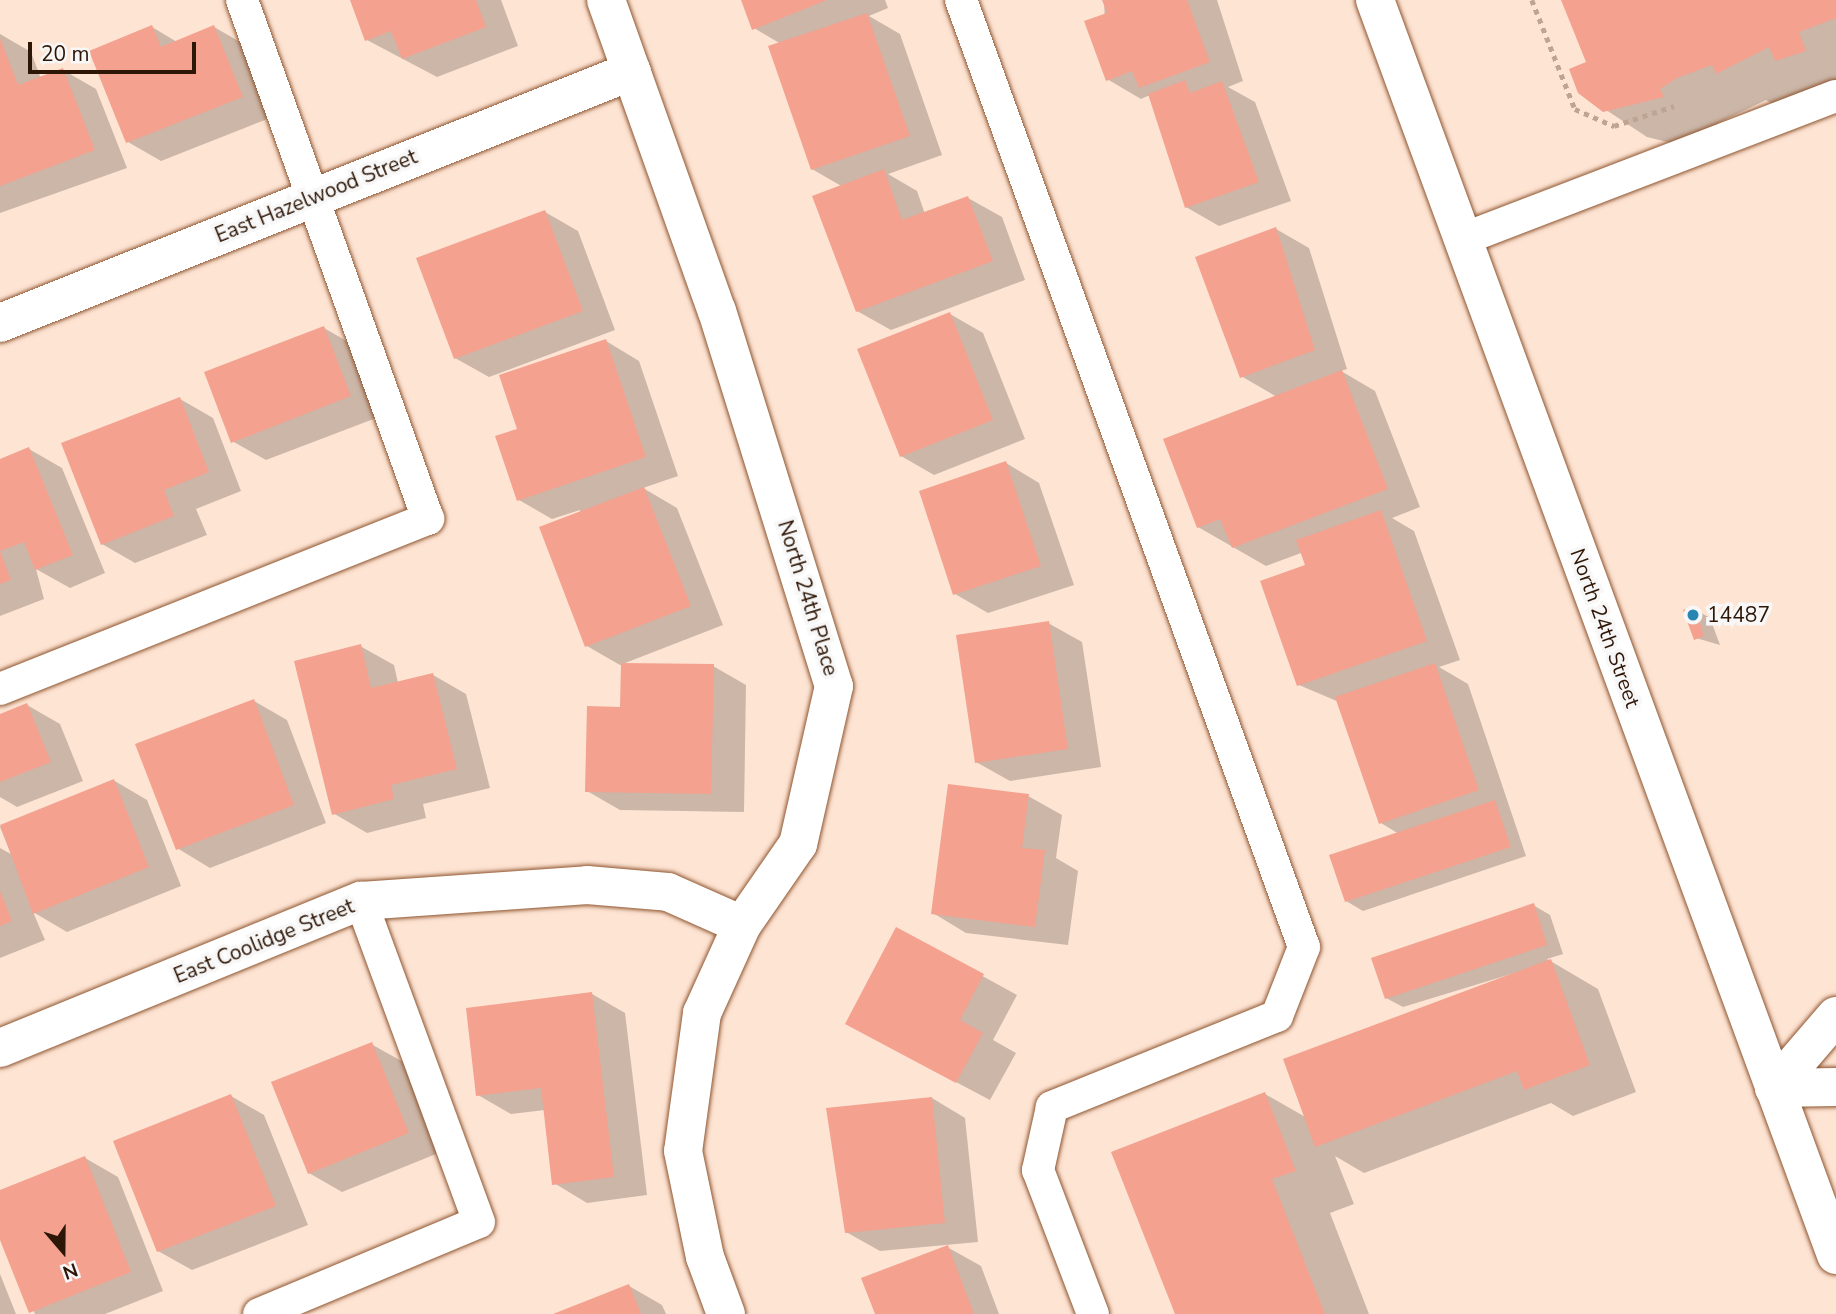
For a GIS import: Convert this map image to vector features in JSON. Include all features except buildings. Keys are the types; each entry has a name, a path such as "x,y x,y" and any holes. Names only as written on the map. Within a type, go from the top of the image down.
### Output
{"street":[{"name":"North 24th Place","path":"606,0 717,311 834,686 798,844 743,925 702,1013 682,1151 705,1257 726,1314"},
{"name":"North 24th Street","path":"1376,0 1836,1255"},
{"name":"East Hazelwood Street","path":"0,323 632,71"},
{"name":"East Coolidge Street","path":"0,1048 361,901 587,885 668,892 743,925"},
{"path":"1774,1088 1836,1016"},
{"path":"1774,1088 1836,1087"}],"lane":[{"path":"0,689 428,519 315,196 242,0"},
{"path":"961,0 1304,947 1277,1016 1052,1107 1038,1170 1093,1314"},
{"path":"1463,239 1836,96"},
{"path":"259,1314 478,1222 361,901"}],"path":[{"path":"1532,0 1575,109 1615,126 1688,101"}],"place":[{"name":"14487","path":"1693,615"}]}
